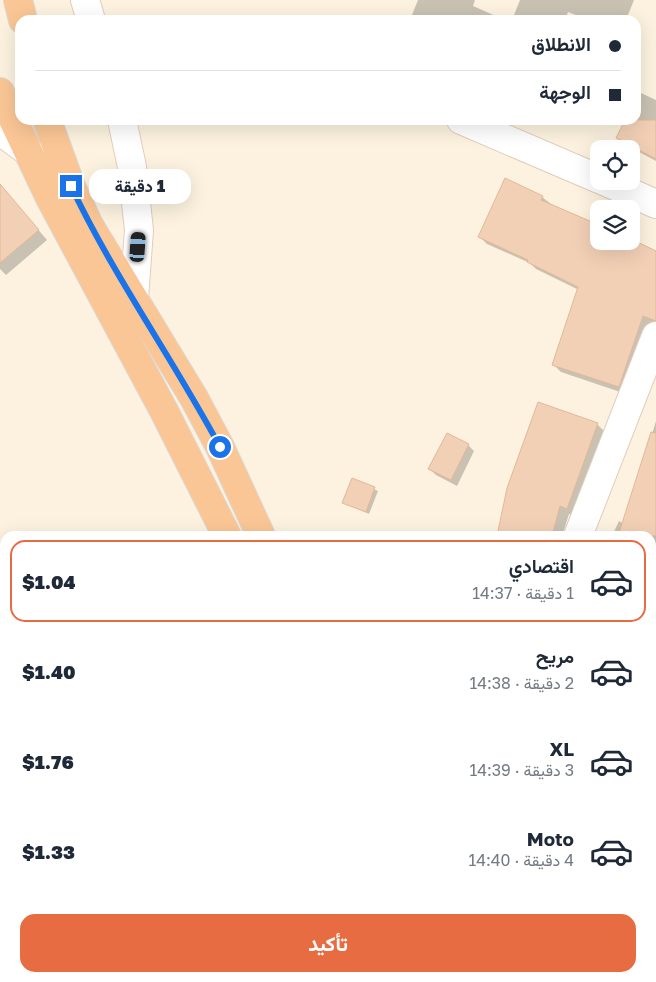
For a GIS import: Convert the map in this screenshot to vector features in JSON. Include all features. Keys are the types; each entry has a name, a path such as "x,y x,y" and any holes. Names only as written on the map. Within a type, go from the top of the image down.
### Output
{"highway":[{"path":"18,0 22,15"},
{"path":"0,92 15,122"},
{"path":"16,125 50,198 164,411 224,531"},
{"path":"48,125 71,186 89,225 194,398 259,531"}],"street":[{"path":"85,0 90,15"},
{"path":"123,125 132,166 139,230 134,299"},
{"path":"473,125 590,175"},
{"path":"0,131 30,153"},
{"path":"624,190 656,204"},
{"path":"580,531 656,336"}],"building":[{"path":"641,120 656,120 656,159 640,151 640,140 620,140 616,138 622,125 641,125"},
{"path":"505,178 543,196 541,200 590,221 590,250 640,250 640,243 656,251 656,321 643,316 619,387 552,365 578,287 527,262 528,260 478,237"},
{"path":"0,184 39,230 0,263"},
{"path":"538,402 598,423 567,509 560,506 553,531 498,531 507,488"},
{"path":"651,432 656,433 656,531 620,531"},
{"path":"447,433 469,444 451,480 428,469"},
{"path":"352,478 375,487 366,512 342,503"}],"route":[{"path":"71,186 89,225 194,398 220,447"}]}
